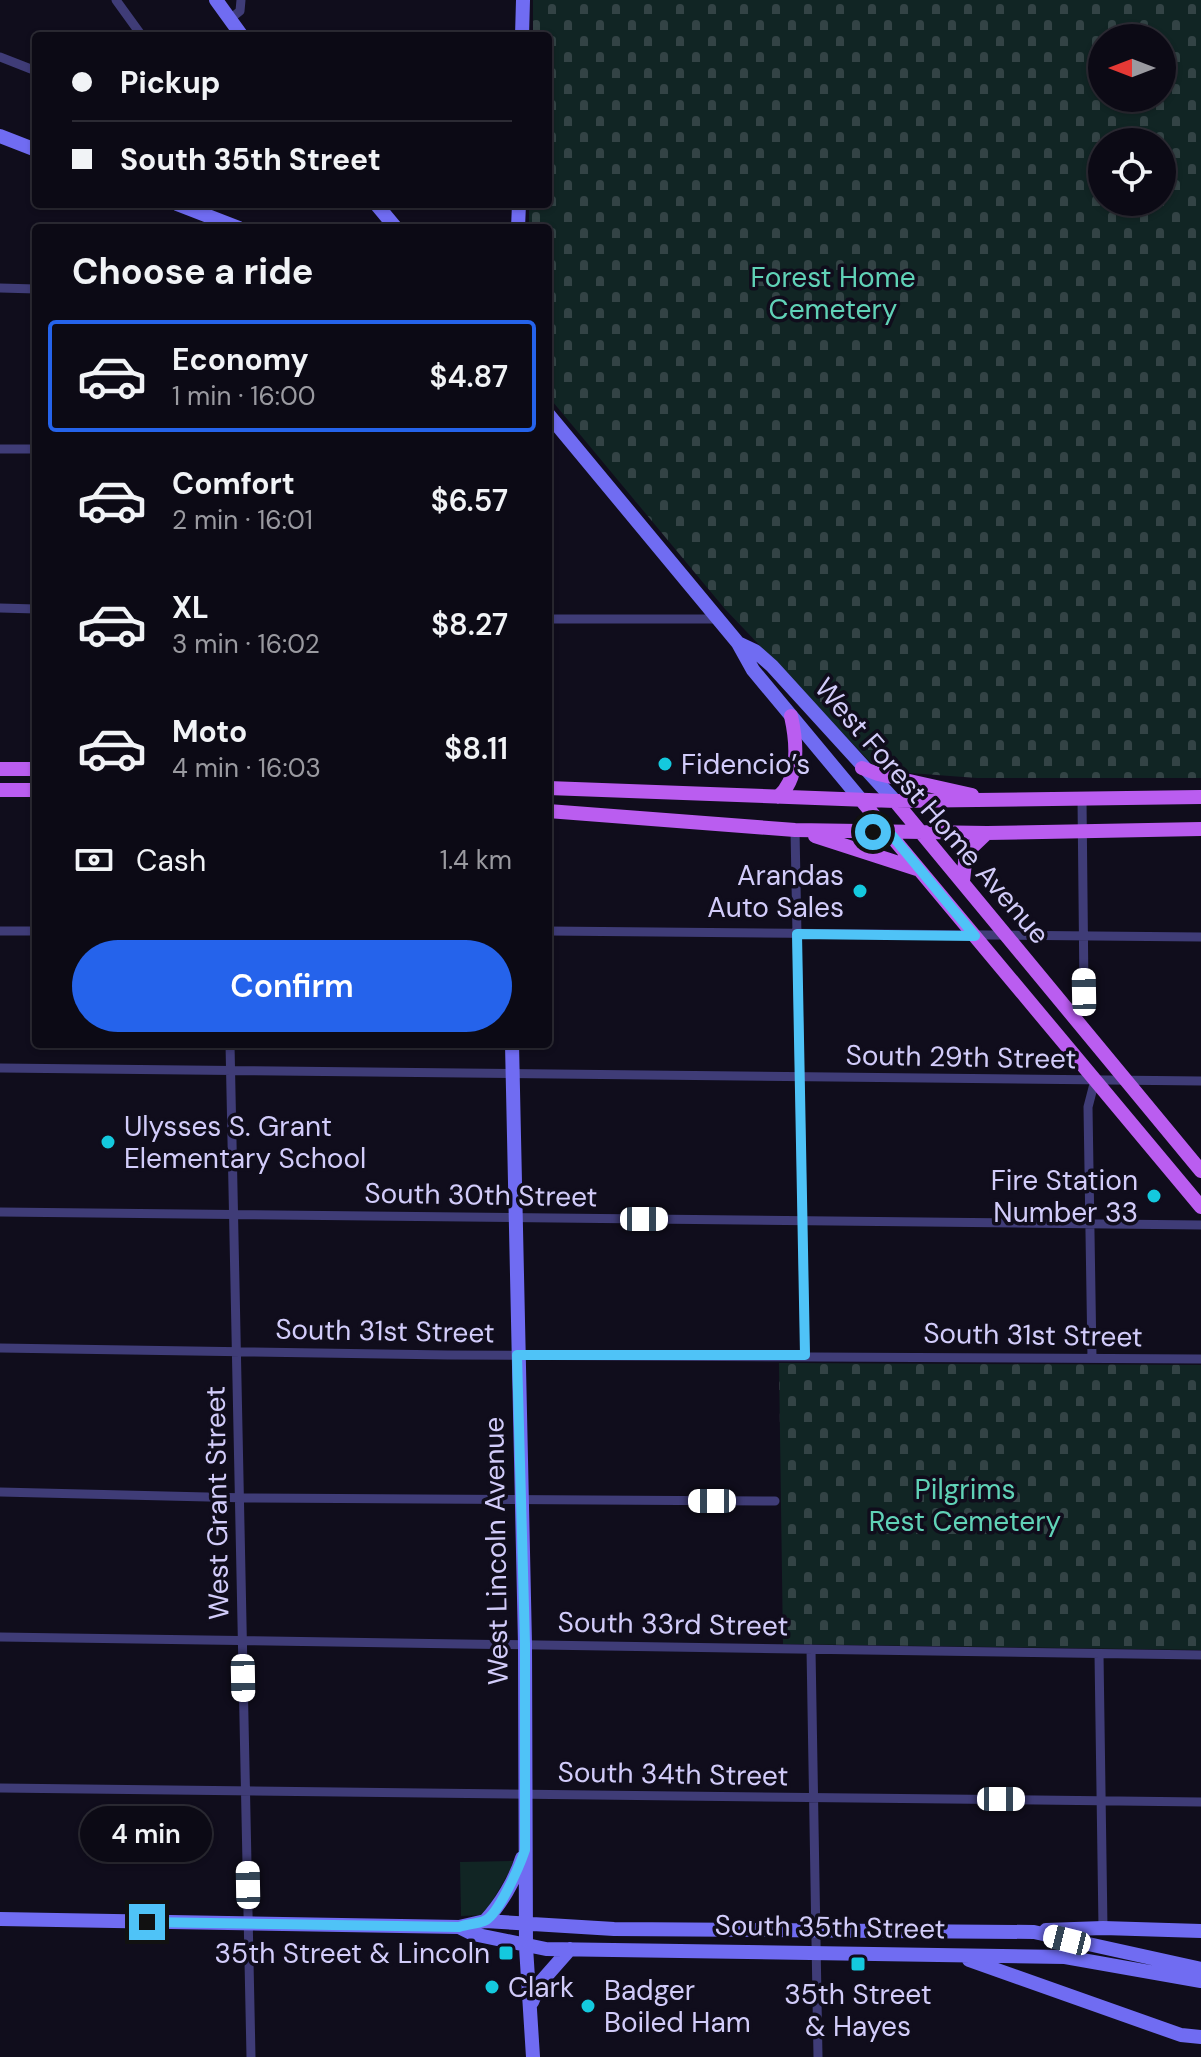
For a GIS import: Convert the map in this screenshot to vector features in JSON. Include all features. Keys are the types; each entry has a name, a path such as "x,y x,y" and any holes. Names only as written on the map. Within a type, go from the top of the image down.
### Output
{"main road":[{"path":"216,0 239,32"},
{"path":"522,32 523,0"},
{"path":"0,136 32,148"},
{"path":"187,208 228,224"},
{"path":"379,208 393,224"},
{"name":"West Forest Home Avenue","path":"552,419 719,619 738,643 753,670 1201,1207"},
{"name":"West Forest Home Avenue","path":"738,643 755,651 772,666 895,801 1201,1171"},
{"path":"778,797 788,789 794,773 791,716"},
{"path":"862,768 996,800"},
{"path":"0,769 32,769"},
{"path":"552,788 862,801 1201,797"},
{"path":"0,790 32,790"},
{"path":"552,811 795,830 987,833 1201,829"},
{"path":"795,830 921,871"},
{"path":"963,881 966,853 987,833"},
{"name":"West Lincoln Avenue","path":"512,1048 525,1644 526,1947 533,2057"},
{"path":"485,1921 518,1872 525,1850"},
{"name":"South 35th Street","path":"0,1919 459,1927 485,1921 597,1928 1034,1932 1181,1970 1201,1981"},
{"name":"South 35th Street","path":"459,1927 473,1934 526,1947 1065,1957 1181,1970 1201,1969"},
{"path":"1034,1932 1103,1928 1201,1931"},
{"path":"530,2010 540,1983 570,1949"},
{"path":"953,1955 1181,2035 1201,2037"}],"street":[{"path":"116,0 139,32"},
{"path":"230,19 240,11 241,0"},
{"path":"0,57 32,69"},
{"path":"0,288 32,289"},
{"path":"0,449 32,449"},
{"path":"0,608 32,609"},
{"path":"552,619 719,619"},
{"path":"1082,799 1084,992"},
{"path":"795,830 805,1355"},
{"path":"0,931 32,931"},
{"path":"552,931 1201,937"},
{"name":"West Grant Street","path":"230,1048 251,2057"},
{"name":"South 29th Street","path":"0,1068 1201,1081"},
{"path":"1092,1358 1088,1107 1095,1080"},
{"name":"South 30th Street","path":"0,1212 1201,1225"},
{"name":"South 31st Street","path":"0,1348 1201,1359"},
{"path":"0,1492 239,1498 775,1501"},
{"name":"South 33rd Street","path":"0,1637 1201,1655"},
{"path":"811,1649 818,2057"},
{"path":"1099,1654 1103,1928"},
{"name":"South 34th Street","path":"0,1788 1201,1802"}],"green space":[{"name":"Forest Home Cemetery","path":"533,0 1201,0 1201,778 977,778 883,771 873,765 725,609 552,401 552,224 529,224 529,208 552,208 552,32 533,32"},
{"name":"Pilgrims Rest Cemetery","path":"779,1363 1201,1365 1201,1650 783,1644"},
{"path":"513,1861 484,1915 461,1916 460,1862"}],"place":[{"name":"Fidencio’s","path":"665,764"},
{"name":"Arandas Auto Sales","path":"860,891"},
{"name":"Ulysses S. Grant Elementary School","path":"108,1142"},
{"name":"Fire Station Number 33","path":"1154,1196"},
{"name":"35th Street & Lincoln","path":"506,1953"},
{"name":"35th Street & Hayes","path":"858,1964"},
{"name":"Clark","path":"492,1987"},
{"name":"Badger Boiled Ham","path":"588,2006"}],"route":[{"path":"147,1922 459,1927 485,1921 494,1911 518,1872 525,1850 525,1644 517,1355 805,1355 797,934 975,936 889,832 873,832"}]}
